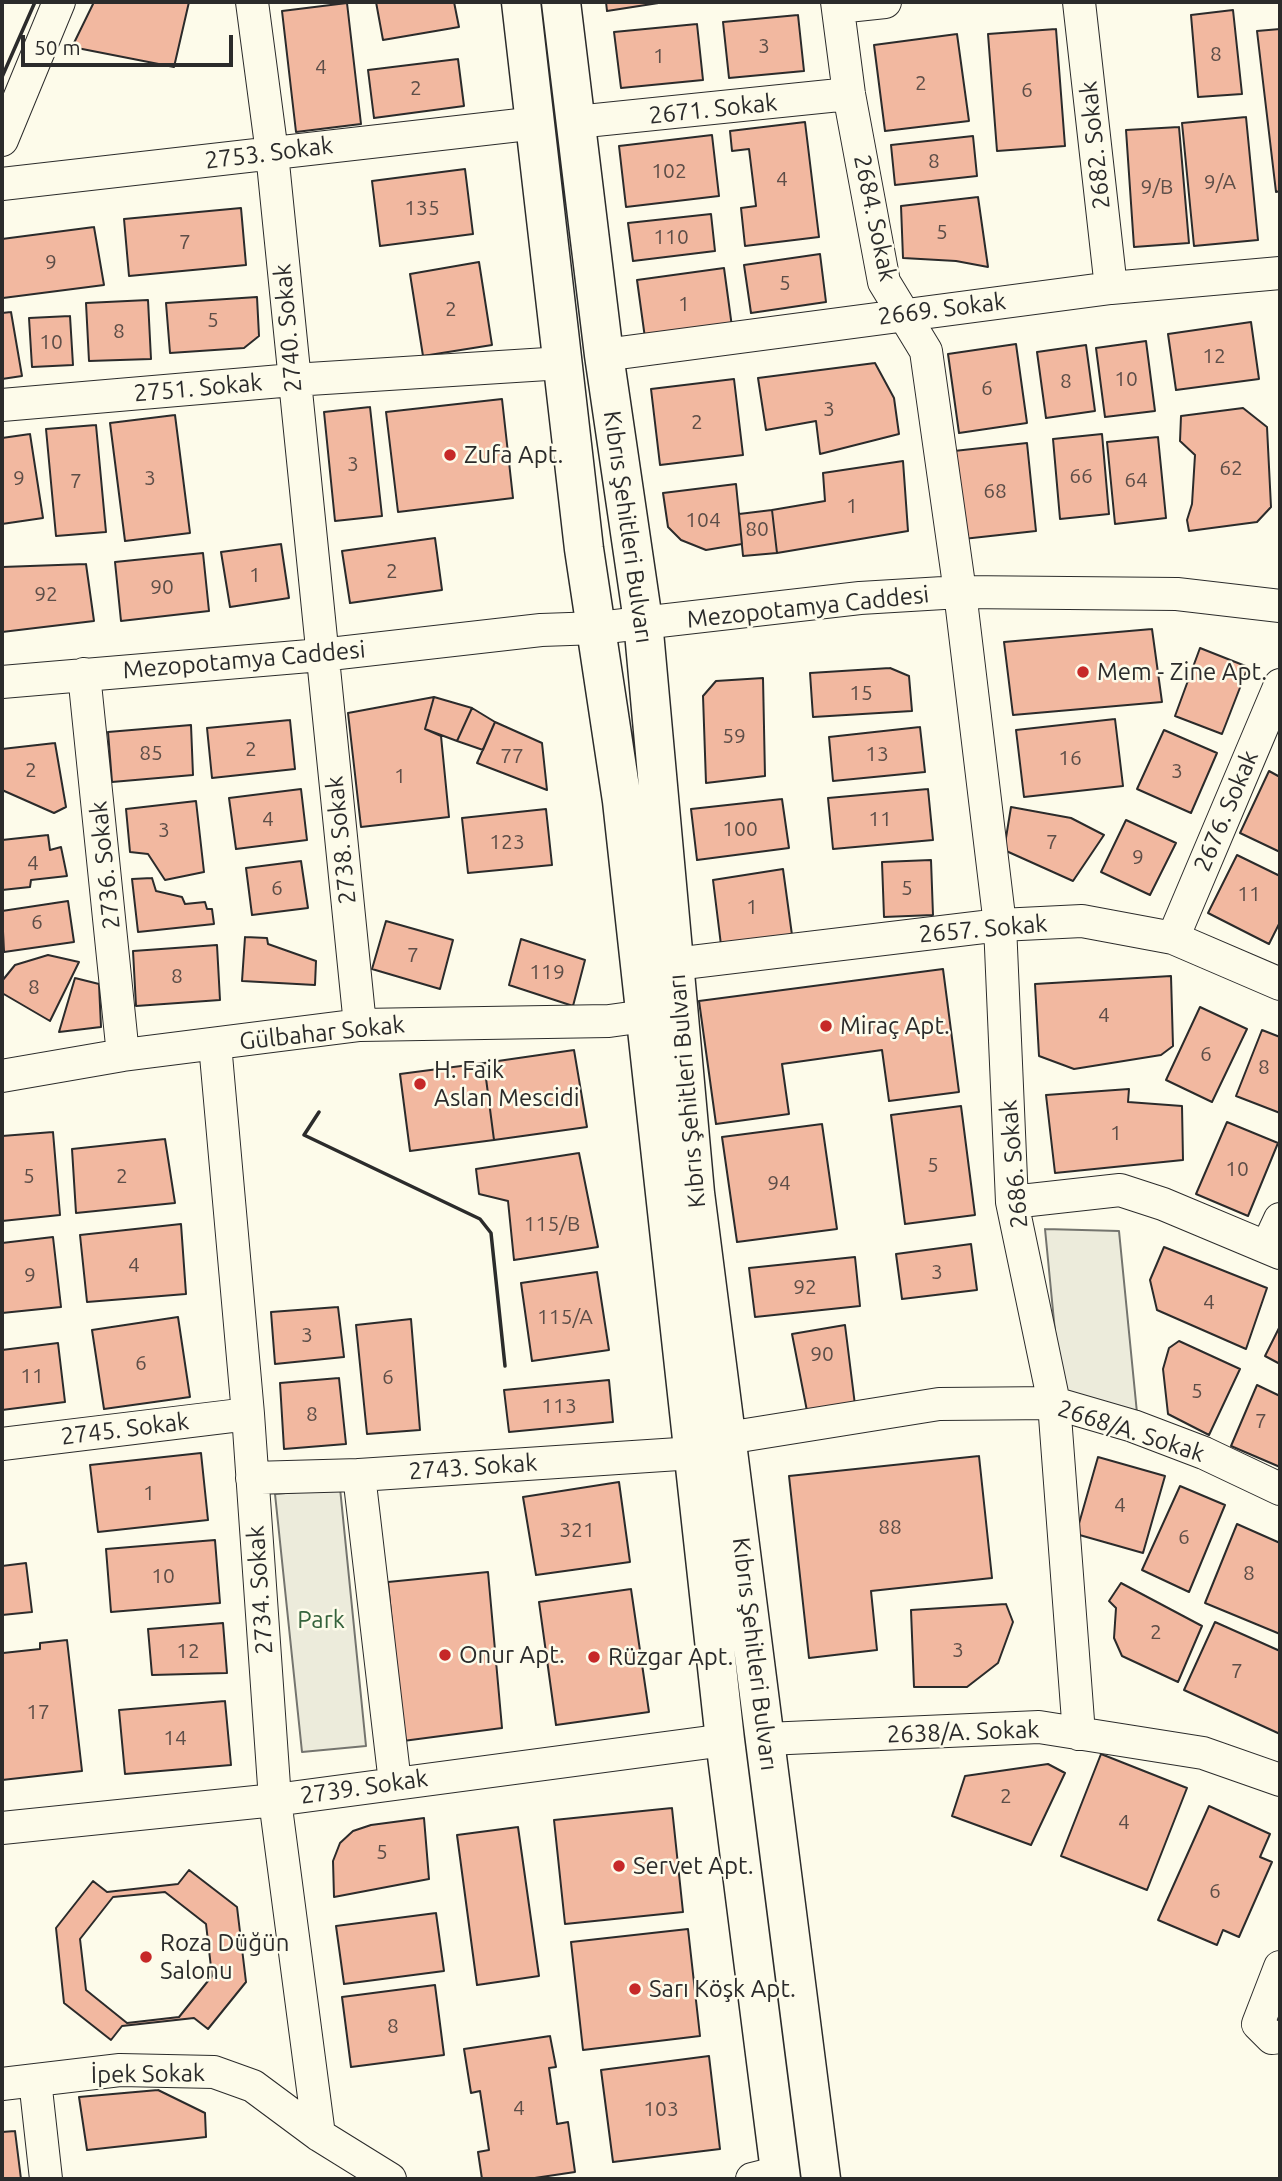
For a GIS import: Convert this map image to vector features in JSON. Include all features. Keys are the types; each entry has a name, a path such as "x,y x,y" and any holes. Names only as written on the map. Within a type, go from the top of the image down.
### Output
{"main road":[{"name":"Kıbrıs Şehitleri Bulvarı","path":"521,2 584,549 622,801 645,1016 710,1446 766,1738 821,2179"},
{"name":"Kıbrıs Şehitleri Bulvarı","path":"561,2 604,355 643,621 695,1193 725,1740 771,2177"}],"street":[{"path":"2,140 59,2"},
{"name":"2740. Sokak","path":"252,2 272,153 321,655"},
{"path":"838,4 885,2"},
{"name":"2682. Sokak","path":"1079,2 1111,288"},
{"name":"2684. Sokak","path":"838,4 849,94 884,282 926,351 960,592"},
{"name":"2671. Sokak","path":"576,122 849,94"},
{"name":"2753. Sokak","path":"2,184 537,123"},
{"name":"2669. Sokak","path":"604,355 904,313 1111,288 1280,273"},
{"name":"2751. Sokak","path":"2,405 293,380 563,363"},
{"name":"Mezopotamya Caddesi","path":"2,682 321,655 541,630 598,628 860,598 960,592 1177,594 1280,606"},
{"name":"2686. Sokak","path":"960,592 1000,925 1012,1202 1054,1403 1079,1734"},
{"name":"2738. Sokak","path":"321,655 360,1025"},
{"name":"2736. Sokak","path":"84,674 123,1055"},
{"name":"2676. Sokak","path":"1173,939 1280,685"},
{"name":"2657. Sokak","path":"675,964 1000,925 1082,921 1173,939 1280,985"},
{"name":"Gülbahar Sokak","path":"2,1076 123,1055 360,1025 610,1021 645,1016"},
{"name":"2734. Sokak","path":"215,1044 248,1414 275,1800 319,2135"},
{"path":"1012,1202 1120,1190 1163,1204 1273,1250 1280,1219"},
{"name":"2668/A. Sokak","path":"710,1446 939,1404 1054,1403 1145,1431 1280,1489"},
{"name":"2745. Sokak","path":"2,1444 248,1414"},
{"name":"2743. Sokak","path":"252,1478 359,1475 710,1446"},
{"path":"359,1475 395,1783"},
{"name":"2638/A. Sokak","path":"766,1738 1038,1727 1203,1753 1280,1780"},
{"name":"2739. Sokak","path":"2,1828 275,1800 725,1740"},
{"path":"1280,1967 1258,2024 1272,2038 1280,2037"},
{"name":"İpek Sokak","path":"2,2084 120,2070 214,2072 253,2086 319,2135 390,2179"},
{"path":"35,2080 46,2179"}],"green space":[{"path":"1045,1229 1119,1231 1137,1413 1061,1393"},
{"name":"Park","path":"340,1488 366,1746 302,1752 275,1494"}],"building":[{"path":"94,2 189,2 174,67 72,47"},
{"path":"376,2 454,2 459,27 383,40"},
{"path":"606,2 665,2 607,11"},
{"path":"347,3 361,124 296,132 282,11"},
{"path":"1233,10 1242,94 1198,97 1191,15"},
{"path":"798,15 804,71 729,78 723,22"},
{"path":"697,24 703,80 621,88 614,32"},
{"path":"1056,29 1065,146 997,151 988,34"},
{"path":"1280,29 1280,191 1276,192 1257,31"},
{"path":"957,34 969,121 885,131 874,45"},
{"path":"458,59 464,106 374,118 368,70"},
{"path":"1246,117 1258,240 1194,246 1182,123"},
{"path":"805,122 819,237 745,246 741,208 756,206 749,149 732,151 730,131"},
{"path":"1179,127 1189,243 1134,247 1126,130"},
{"path":"712,135 719,196 626,207 619,146"},
{"path":"973,136 977,176 895,185 891,145"},
{"path":"465,169 473,234 380,246 372,181"},
{"path":"978,197 988,267 956,261 903,258 901,206"},
{"path":"241,208 246,265 129,276 124,219"},
{"path":"711,214 715,251 633,261 628,223"},
{"path":"94,227 104,285 3,298 2,239"},
{"path":"820,254 826,302 751,313 744,265"},
{"path":"479,262 492,345 423,356 410,274"},
{"path":"724,268 732,327 645,338 637,280"},
{"path":"257,297 259,336 244,348 170,353 166,303"},
{"path":"148,300 151,359 89,361 86,303"},
{"path":"11,312 22,376 2,379 2,313"},
{"path":"70,316 73,365 32,367 29,318"},
{"path":"1251,322 1259,379 1176,390 1168,334"},
{"path":"1146,341 1155,411 1105,417 1096,348"},
{"path":"1016,344 1027,423 959,433 948,354"},
{"path":"1086,345 1095,411 1046,418 1037,352"},
{"path":"875,363 894,398 899,434 820,454 816,421 766,430 758,378"},
{"path":"734,379 743,455 660,465 651,389"},
{"name":"Zufa Apt.","path":"502,399 513,498 398,512 386,412"},
{"path":"370,407 382,516 335,521 324,412"},
{"path":"1243,408 1267,427 1271,507 1257,522 1189,531 1187,520 1192,504 1195,455 1180,441 1181,416"},
{"path":"175,415 190,533 125,541 110,423"},
{"path":"96,425 106,532 56,536 46,429"},
{"path":"30,434 43,518 2,524 2,438"},
{"path":"1102,434 1109,514 1060,519 1053,439"},
{"path":"1158,437 1166,518 1115,524 1107,442"},
{"path":"1027,443 1036,531 963,539 954,451"},
{"path":"903,461 908,531 777,553 772,510 825,501 823,473"},
{"path":"736,484 742,544 706,550 681,540 668,527 663,493"},
{"path":"772,510 777,553 743,556 739,514"},
{"path":"435,538 442,590 350,603 342,551"},
{"path":"281,544 289,598 230,607 221,552"},
{"path":"203,553 209,611 121,621 115,562"},
{"path":"86,564 94,621 2,632 2,567"},
{"name":"Mem - Zine Apt.","path":"1152,629 1162,702 1013,715 1004,642"},
{"path":"1200,648 1248,667 1222,734 1175,716"},
{"path":"890,668 909,676 912,711 813,717 810,673"},
{"path":"763,678 765,776 706,783 703,696 716,681"},
{"path":"434,697 472,708 457,741 425,729"},
{"path":"434,697 425,729 441,736 449,817 361,827 348,713"},
{"path":"472,708 495,722 483,750 457,741"},
{"path":"1115,719 1123,786 1024,797 1016,730"},
{"path":"290,720 295,769 212,778 207,728"},
{"path":"495,722 542,743 547,790 477,763"},
{"path":"191,725 193,775 112,782 108,732"},
{"path":"920,727 925,772 833,781 829,737"},
{"path":"1164,730 1217,753 1191,813 1137,789"},
{"path":"55,743 66,807 54,813 2,790 2,749"},
{"path":"1269,771 1280,777 1280,852 1240,833"},
{"path":"301,789 307,840 236,849 229,798"},
{"path":"928,789 933,840 833,849 828,798"},
{"path":"782,799 789,848 697,860 691,809"},
{"path":"196,801 204,872 165,880 148,854 130,852 126,809"},
{"path":"1011,807 1071,818 1104,835 1073,881 1004,850"},
{"path":"546,809 552,865 468,873 462,818"},
{"path":"1126,820 1176,843 1150,895 1101,872"},
{"path":"48,835 50,850 61,847 67,876 31,880 30,887 2,890 2,840"},
{"path":"1237,855 1280,876 1280,922 1269,944 1208,913"},
{"path":"931,860 933,915 884,917 882,862"},
{"path":"301,861 308,908 252,915 246,868"},
{"path":"783,869 792,935 721,945 713,880"},
{"path":"152,878 156,891 182,897 185,904 205,902 207,909 212,909 214,924 138,932 132,879"},
{"path":"68,901 74,942 4,952 2,911"},
{"path":"386,921 453,940 440,989 372,969"},
{"path":"245,937 267,938 268,944 316,961 315,985 242,981"},
{"path":"521,939 585,960 573,1006 509,985"},
{"path":"217,945 220,1000 136,1006 133,951"},
{"path":"48,955 79,962 50,1021 2,993 2,981 15,965"},
{"name":"Miraç Apt.","path":"943,969 959,1092 889,1101 882,1050 782,1064 789,1114 716,1124 699,1001"},
{"path":"1171,976 1173,1046 1161,1055 1074,1069 1039,1056 1035,984"},
{"path":"75,978 99,984 101,1027 59,1032"},
{"path":"1200,1007 1247,1029 1212,1102 1166,1080"},
{"path":"1262,1030 1280,1037 1280,1113 1236,1096"},
{"path":"574,1050 587,1127 494,1140 484,1063"},
{"path":"484,1063 494,1140 410,1151 400,1074"},
{"path":"1129,1089 1128,1102 1182,1106 1183,1160 1055,1173 1046,1095"},
{"path":"961,1106 975,1215 905,1224 891,1115"},
{"path":"1227,1122 1278,1143 1248,1216 1196,1194"},
{"path":"822,1124 837,1229 737,1242 722,1137"},
{"path":"53,1132 60,1215 2,1221 2,1136"},
{"path":"165,1139 175,1203 76,1213 72,1149"},
{"path":"579,1153 598,1247 514,1260 508,1201 479,1194 476,1169"},
{"path":"181,1224 186,1294 87,1302 80,1235"},
{"path":"53,1237 61,1307 2,1313 2,1243"},
{"path":"971,1244 977,1290 902,1299 896,1254"},
{"path":"1164,1247 1267,1288 1246,1349 1157,1310 1150,1280"},
{"path":"855,1257 860,1306 755,1317 749,1268"},
{"path":"597,1272 609,1350 532,1361 521,1283"},
{"path":"338,1307 344,1357 275,1364 271,1312"},
{"path":"178,1317 190,1397 104,1409 92,1330"},
{"path":"411,1319 420,1430 367,1434 356,1325"},
{"path":"845,1325 855,1405 807,1411 792,1334"},
{"path":"1280,1326 1280,1364 1265,1356"},
{"path":"1179,1341 1240,1369 1209,1435 1168,1414 1163,1369 1169,1348"},
{"path":"58,1343 65,1402 2,1410 2,1350"},
{"path":"339,1378 346,1444 284,1449 280,1383"},
{"path":"609,1380 613,1422 509,1432 504,1390"},
{"path":"1257,1385 1280,1396 1280,1467 1231,1446"},
{"path":"201,1453 208,1520 98,1532 90,1465"},
{"path":"979,1456 992,1578 871,1591 877,1650 809,1658 789,1476"},
{"path":"1098,1457 1165,1476 1143,1553 1076,1534"},
{"path":"619,1482 630,1562 536,1575 523,1497"},
{"path":"1180,1486 1225,1505 1189,1592 1142,1570"},
{"path":"1237,1524 1280,1543 1280,1634 1205,1603"},
{"path":"215,1540 220,1603 111,1612 106,1549"},
{"path":"26,1563 32,1612 2,1615 2,1566"},
{"name":"Onur Apt.","path":"488,1572 502,1728 403,1741 388,1582"},
{"path":"1121,1583 1202,1626 1178,1682 1122,1656 1114,1638 1116,1608 1109,1601"},
{"name":"Rüzgar Apt.","path":"631,1589 649,1712 556,1725 539,1602"},
{"path":"1006,1604 1013,1622 998,1663 967,1687 914,1687 911,1610"},
{"path":"1215,1622 1280,1651 1280,1734 1184,1690"},
{"path":"223,1623 227,1673 152,1675 148,1629"},
{"path":"67,1640 82,1771 2,1780 2,1646 3,1653 40,1649 40,1643"},
{"path":"225,1701 231,1765 125,1774 119,1710"},
{"path":"1101,1754 1187,1788 1147,1890 1061,1856"},
{"path":"1048,1764 1065,1773 1031,1845 952,1816 965,1776"},
{"path":"1209,1806 1270,1834 1260,1857 1272,1862 1239,1937 1223,1930 1217,1945 1158,1920"},
{"name":"Servet Apt.","path":"672,1808 683,1912 565,1924 554,1820"},
{"path":"424,1818 429,1879 334,1897 333,1861 340,1843 353,1831 371,1825"},
{"path":"518,1827 539,1976 477,1985 457,1835"},
{"path":"189,1870 237,1907 246,1982 208,2029 194,2018 122,2026 111,2040 64,2003 56,1928 93,1881 107,1892 178,1884"},
{"name":"Roza Düğün Salonu","path":"165,1892 206,1924 212,1976 179,2017 127,2023 86,1990 80,1939 113,1897"},
{"path":"436,1913 444,1971 344,1984 336,1926"},
{"name":"Sarı Köşk Apt.","path":"688,1929 700,2036 583,2050 571,1942"},
{"path":"435,1985 444,2055 351,2067 342,1997"},
{"path":"550,2036 556,2067 549,2068 557,2124 568,2122 575,2172 528,2179 482,2179 478,2152 489,2150 480,2091 471,2093 464,2049"},
{"path":"709,2056 720,2149 613,2162 601,2070"},
{"path":"158,2090 205,2113 206,2137 87,2150 79,2097"},
{"path":"15,2131 21,2179 2,2179 2,2132"}],"wall":[{"path":"2,77 35,2"},
{"path":"319,1112 304,1135 480,1219 491,1233 505,1366"}],"place":[{"name":"Zufa Apt.","path":"450,455"},
{"name":"Mem - Zine Apt.","path":"1083,672"},
{"name":"Miraç Apt.","path":"826,1026"},
{"name":"H. Faik Aslan Mescidi","path":"420,1084"},
{"name":"Onur Apt.","path":"445,1655"},
{"name":"Rüzgar Apt.","path":"594,1657"},
{"name":"Servet Apt.","path":"619,1866"},
{"name":"Roza Düğün Salonu","path":"146,1957"},
{"name":"Sarı Köşk Apt.","path":"635,1989"}]}
